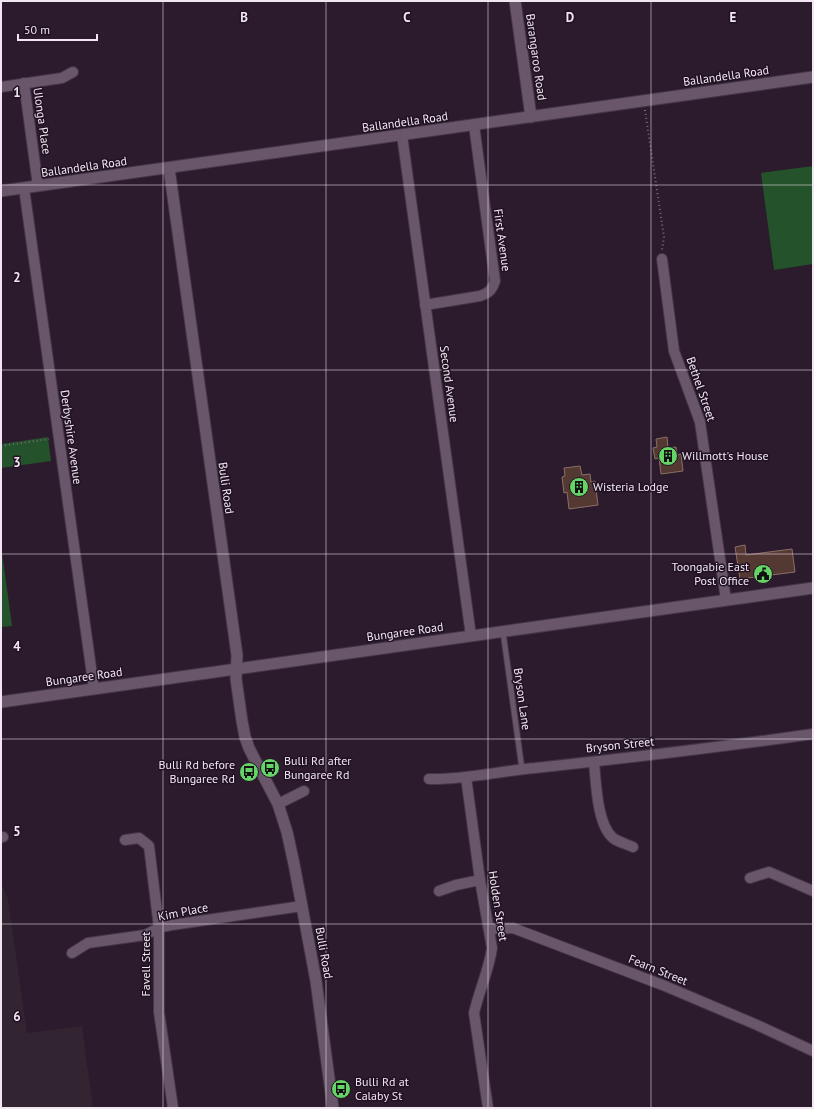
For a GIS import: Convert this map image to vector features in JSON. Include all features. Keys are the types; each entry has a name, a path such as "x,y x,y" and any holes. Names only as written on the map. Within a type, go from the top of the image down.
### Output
{"street":[{"name":"Barangaroo Road","path":"515,1 531,117"},
{"name":"Ulonga Place","path":"1,87 62,78 73,72"},
{"name":"Ballandella Road","path":"1,191 813,78"},
{"name":"Ulonga Place","path":"24,83 38,186"},
{"name":"First Avenue","path":"425,305 487,294 493,288 495,281 474,125"},
{"name":"Second Avenue","path":"402,135 472,636"},
{"name":"Bulli Road","path":"169,168 237,655 236,680 242,721 249,748 278,804 287,832 316,981 333,1108"},
{"name":"Derbyshire Avenue","path":"24,188 94,689"},
{"name":"Bethel Street","path":"662,258 674,351 700,422 726,600"},
{"name":"Bungaree Road","path":"1,702 813,588"},
{"name":"Bryson Street","path":"429,779 466,778 522,769 594,762 813,734"},
{"path":"594,762 600,811 604,828 614,839 633,847"},
{"name":"Holden Street","path":"466,778 480,880 492,948 476,1001 474,1013 488,1108"},
{"path":"278,804 304,791"},
{"name":"Favell Street","path":"125,840 139,838 149,846 159,928 159,1012 173,1108"},
{"path":"750,878 769,872 813,891"},
{"path":"439,891 456,885 480,880"},
{"name":"Kim Place","path":"72,953 88,943 145,935 159,928 172,924 302,906"},
{"name":"Fearn Street","path":"489,930 513,928 665,986 750,1022 813,1051"}],"lane":[{"name":"Bryson Lane","path":"503,632 522,769"}],"path":[{"path":"644,101 664,237 662,258"},
{"path":"1,446 51,438"}],"shaded area":[{"path":"1,883 8,899 27,1033 82,1026 93,1108 1,1108"}],"green space":[{"path":"813,166 813,264 774,270 761,173"},
{"path":"48,437 51,461 1,468 1,444"},
{"path":"1,545 12,626 1,627"}],"building":[{"name":"Willmott's House","path":"667,437 668,448 676,447 677,455 681,454 683,471 661,474 659,458 655,459 653,448 657,447 656,439"},
{"name":"Wisteria Lodge","path":"580,466 582,475 590,474 591,482 595,481 598,505 569,509 567,492 564,493 562,477 565,476 564,468"},
{"path":"745,545 746,555 792,549 795,572 740,579 735,547"}],"place":[{"name":"Willmott's House","path":"668,456"},
{"name":"Wisteria Lodge","path":"579,487"},
{"name":"Toongabie East Post Office","path":"763,574"},
{"name":"Bulli Rd after Bungaree Rd","path":"270,768"},
{"name":"Bulli Rd before Bungaree Rd","path":"249,772"},
{"name":"Bulli Rd at Calaby St","path":"341,1089"}]}
